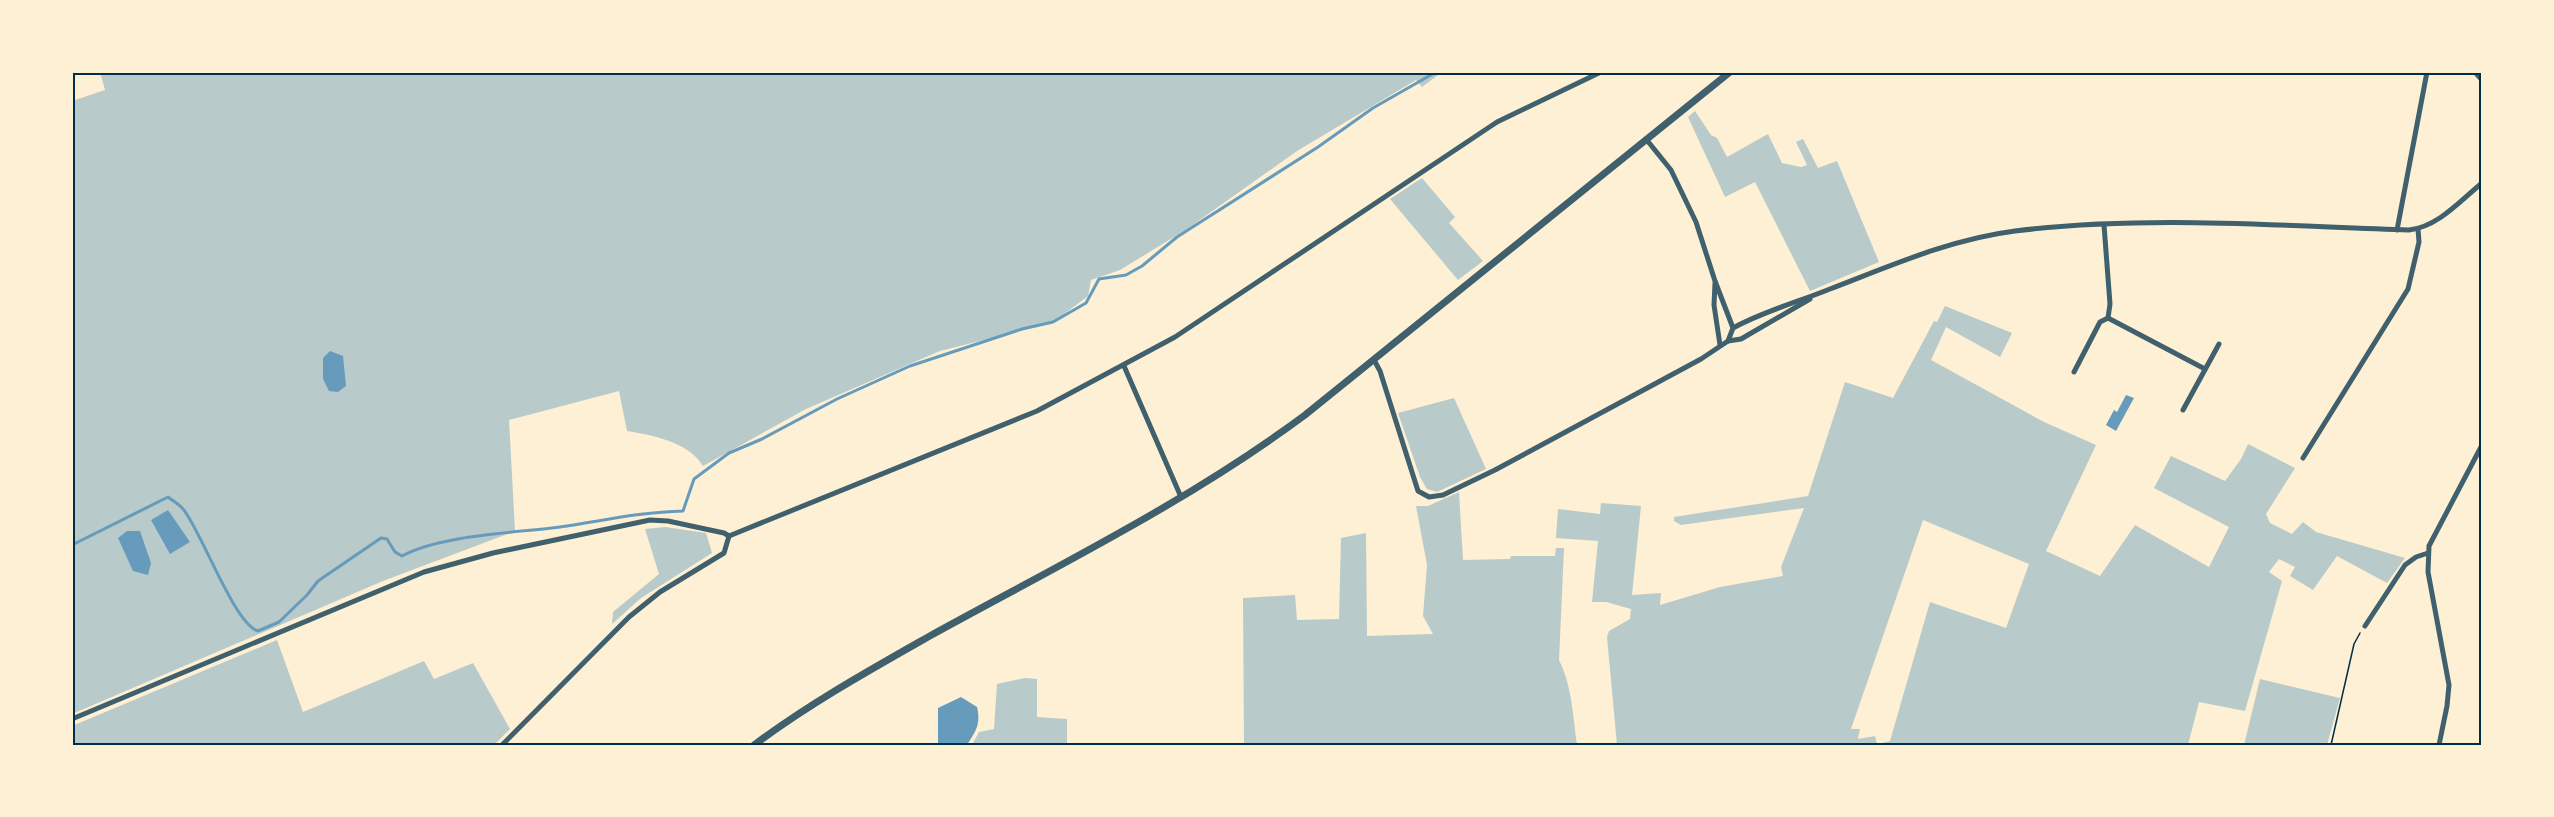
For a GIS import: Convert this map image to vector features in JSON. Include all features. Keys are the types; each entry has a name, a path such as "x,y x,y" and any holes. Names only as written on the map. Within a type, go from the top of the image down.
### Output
{"street":[{"path":"729,536 1037,411 1124,366 1184,331 1497,122 1602,72"},
{"path":"2397,230 2427,72"},
{"path":"2475,72 2482,80"},
{"path":"754,745 830,693 1181,496 1266,444 1374,360 1725,73"},
{"path":"1646,139 1671,170 1683,194 1696,222 1715,281 1734,328"},
{"path":"1728,342 1734,328 1786,304 1816,295 1925,252 2014,231 2175,223 2418,229 2440,218 2482,183"},
{"path":"2104,225 2110,304 2108,318"},
{"path":"2303,458 2408,289 2420,242 2418,229"},
{"path":"1715,281 1714,304 1720,345"},
{"path":"1374,360 1380,370 1418,491 1429,497 1443,495 1495,470 1701,358 1720,345 1741,339 1816,295"},
{"path":"2108,318 2205,369"},
{"path":"2074,372 2100,322 2108,318"},
{"path":"2182,410 2219,344"},
{"path":"1124,366 1181,496"},
{"path":"2439,745 2447,706 2448,669 2428,572 2427,554 2436,530 2482,445"},
{"path":"72,719 397,582 454,562 650,520 669,521 729,536"},
{"path":"502,745 629,617 660,592 724,553 729,536"},
{"path":"2365,626 2405,565 2416,557 2427,554"}],"path":[{"path":"2331,745 2354,644 2365,626"}],"shaded area":[{"path":"100,72 1442,72 1422,87 1416,80 1297,151 1187,229 1120,270 1091,280 1088,296 1052,323 940,351 806,409 703,466 689,451 679,445 627,431 619,391 509,420 515,531 383,581 72,714 72,101 105,90"},
{"path":"1695,111 1711,135 1717,138 1727,157 1768,134 1782,163 1801,167 1807,165 1796,142 1803,139 1818,168 1837,161 1879,262 1810,291 1755,182 1725,197 1688,117"},
{"path":"1422,178 1455,217 1449,223 1483,261 1458,280 1390,199"},
{"path":"1945,306 2012,333 2000,357 1946,327 1931,360 2044,422 2096,445 2046,551 2100,576 2135,525 2209,567 2229,527 2154,488 2171,456 2225,481 2241,459 2248,444 2295,468 2266,514 2270,523 2292,534 2303,522 2316,532 2405,558 2387,583 2337,556 2313,590 2290,576 2295,567 2279,559 2269,572 2282,581 2245,711 2199,702 2188,745 1617,745 1607,637 1609,631 1630,619 1631,609 1606,602 1592,602 1598,541 1556,538 1558,509 1600,514 1601,503 1641,506 1632,595 1661,593 1660,605 1720,587 1783,576 1781,567 1804,508 1681,525 1674,521 1674,517 1808,496 1845,382 1893,398 1934,321 1937,322","holes":["1923,520 2029,564 2006,628 1930,602 1890,741 1877,744 1875,736 1858,739 1860,729 1851,729"]},
{"path":"1454,398 1486,469 1437,492 1427,489 1420,477 1398,413"},
{"path":"1459,492 1463,560 1510,559 1511,556 1555,556 1556,548 1564,548 1559,660 1569,691 1577,745 1244,745 1243,598 1295,595 1297,620 1339,619 1341,538 1366,533 1367,636 1433,634 1423,616 1427,565 1416,506 1428,506"},
{"path":"665,527 706,533 712,553 641,598 612,624 613,612 659,574 645,529"},
{"path":"277,640 303,712 424,661 434,679 473,663 510,729 494,745 72,745 72,726"},
{"path":"1025,678 1037,679 1037,717 1067,719 1067,745 972,745 979,732 994,729 997,684"},
{"path":"2260,679 2340,698 2327,745 2244,745"}],"water":[{"path":"330,351 343,356 346,386 338,392 329,391 323,379 323,358"},
{"path":"2126,395 2134,398 2116,431 2106,425 2114,410 2117,412"},
{"path":"168,510 190,542 170,554 151,520"},
{"path":"127,531 140,531 151,563 148,575 133,571 118,538"},
{"path":"961,697 977,707 978,723 975,731 967,745 938,745 938,708"}],"waterway":[{"path":"72,545 168,497 181,507 190,520 228,595 249,625 258,631 279,622 318,581 381,538 387,539 395,552 402,556 436,543 457,539 636,515 683,511 694,479 729,453 762,439 837,399 910,366 1022,329 1053,322 1086,303 1099,279 1126,275 1142,266 1177,237 1318,147 1373,108 1436,72"}]}
